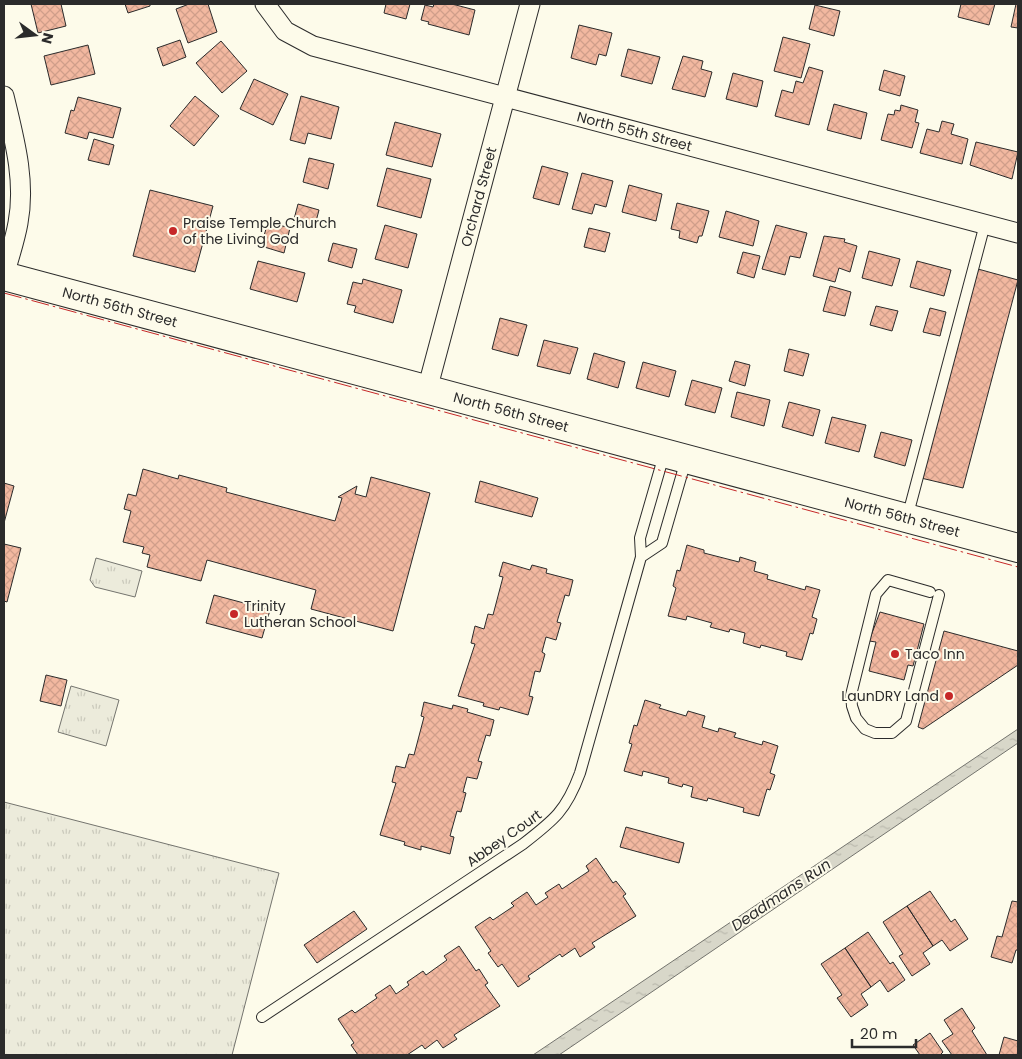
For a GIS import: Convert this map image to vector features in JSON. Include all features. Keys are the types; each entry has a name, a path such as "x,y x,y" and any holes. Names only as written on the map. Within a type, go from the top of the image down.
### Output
{"main road":[{"name":"North 56th Street","path":"4,276 1018,548"}],"street":[{"name":"North 55th Street","path":"265,4 274,20 285,31 306,44 1018,233"},
{"name":"Orchard Street","path":"427,390 530,4"},
{"path":"4,96 18,152 21,193 18,223 4,276"}],"lane":[{"path":"906,519 985,224"},
{"path":"641,557 662,543 675,457"},
{"name":"Abbey Court","path":"262,1017 523,844 558,816 571,798 580,773 641,557 640,538 675,457"},
{"path":"888,580 934,593 906,721 892,733 875,733 866,729 856,718 851,695 876,594 888,580"}],"green space":[{"path":"96,558 142,571 135,597 95,587 90,580"},
{"path":"71,686 119,700 106,746 58,732"},
{"path":"4,802 279,873 232,1055 4,1055"}],"water":[{"name":"Deadmans Run","path":"1018,729 1018,743 559,1055 533,1055"}],"building":[{"path":"31,4 61,4 66,26 38,33"},
{"path":"125,4 150,4 150,6 128,13"},
{"path":"189,4 208,4 217,32 188,43 176,9"},
{"path":"386,4 410,4 406,19 384,13"},
{"path":"434,4 452,4 475,10 469,35 428,24 429,22 421,20 425,5 433,7"},
{"path":"961,4 995,4 989,25 958,17"},
{"path":"1016,4 1018,4 1018,28 1011,27"},
{"path":"815,5 840,11 834,36 809,29"},
{"path":"579,25 612,33 606,56 599,54 596,65 571,58"},
{"path":"783,37 810,44 801,78 774,71"},
{"path":"180,40 186,57 163,66 157,48"},
{"path":"221,41 247,71 222,93 196,63"},
{"path":"88,45 95,74 51,85 44,56"},
{"path":"628,49 660,57 652,84 621,76"},
{"path":"683,56 703,61 701,69 712,72 705,97 672,89"},
{"path":"809,67 823,71 809,125 775,116 782,90 793,93 796,81 803,83"},
{"path":"884,70 905,76 900,96 879,90"},
{"path":"733,73 763,81 757,107 726,99"},
{"path":"254,79 288,94 273,125 240,109"},
{"path":"195,96 219,116 194,146 170,126"},
{"path":"301,96 339,107 331,139 308,133 305,144 290,140"},
{"path":"78,97 121,108 113,138 89,132 87,139 65,133 71,110 74,111"},
{"path":"834,104 867,113 861,139 827,130"},
{"path":"901,105 918,110 915,122 919,123 912,148 881,140 888,114 894,115 895,110 900,111"},
{"path":"942,121 954,124 951,134 968,139 962,164 920,153 927,129 939,132"},
{"path":"395,122 441,134 432,167 386,155"},
{"path":"94,139 114,145 109,165 88,160"},
{"path":"976,142 1018,152 1012,179 970,165"},
{"path":"309,158 334,164 328,189 303,182"},
{"path":"542,166 568,173 559,205 533,198"},
{"path":"387,168 431,179 421,218 377,206"},
{"path":"582,173 613,181 606,207 595,204 592,214 572,209"},
{"path":"629,185 662,194 656,221 622,212"},
{"name":"Praise Temple Church of the Living God","path":"150,190 213,206 195,272 133,256"},
{"path":"677,203 709,211 702,236 699,236 697,243 679,238 680,231 671,229"},
{"path":"298,204 319,210 314,229 293,223"},
{"path":"726,211 759,221 753,246 719,237"},
{"path":"268,222 290,228 284,253 261,246"},
{"path":"385,225 417,234 408,268 375,259"},
{"path":"776,225 807,233 800,258 790,256 785,275 762,269"},
{"path":"589,228 610,233 605,252 584,247"},
{"path":"824,236 845,239 844,242 857,246 850,272 839,268 835,282 813,276"},
{"path":"333,243 357,249 352,268 328,261"},
{"path":"869,251 900,259 892,286 862,278"},
{"path":"743,252 760,256 754,278 737,273"},
{"path":"258,261 305,273 297,302 250,289"},
{"path":"917,261 951,270 944,296 910,287"},
{"path":"978,269 1018,280 963,488 921,478"},
{"path":"363,279 402,290 393,323 354,312 356,306 347,304 353,282 362,284"},
{"path":"830,286 851,292 845,316 823,311"},
{"path":"876,306 898,311 892,331 870,325"},
{"path":"930,308 946,312 940,336 923,332"},
{"path":"500,318 527,325 518,356 492,349"},
{"path":"544,340 578,348 570,374 537,366"},
{"path":"789,349 809,354 803,376 784,371"},
{"path":"594,353 625,362 618,388 587,379"},
{"path":"735,361 750,365 745,386 729,381"},
{"path":"643,362 676,371 669,397 636,388"},
{"path":"692,380 722,388 715,413 685,405"},
{"path":"737,392 770,400 764,426 731,417"},
{"path":"789,402 820,410 813,436 782,427"},
{"path":"832,417 866,425 859,452 825,443"},
{"path":"881,432 912,440 905,466 874,457"},
{"name":"Trinity Lutheran School","path":"143,469 178,479 179,475 227,488 226,492 335,521 342,498 338,497 357,486 355,494 366,497 371,477 430,493 393,631 311,609 316,590 207,560 201,581 147,567 150,555 142,553 144,547 123,542 131,511 124,509 128,494 136,496"},
{"path":"480,481 538,498 532,517 475,502"},
{"path":"4,483 14,486 4,523"},
{"path":"4,544 21,548 7,602 4,601"},
{"path":"687,545 704,550 704,553 739,562 740,557 756,562 754,571 768,575 767,579 805,590 806,586 820,590 812,617 817,619 813,634 810,633 802,660 786,656 787,652 761,645 760,648 743,643 745,633 730,629 729,632 710,627 712,623 687,616 686,620 668,616 676,588 673,586 677,570 680,571"},
{"path":"503,562 530,570 532,565 547,569 546,573 573,580 569,596 565,595 557,622 561,623 556,640 546,637 542,652 545,654 540,672 535,671 529,696 533,697 528,715 500,707 499,710 483,706 484,703 458,696 475,644 471,643 475,626 484,629 488,614 493,615 503,577 499,576"},
{"path":"214,595 270,610 262,638 206,623"},
{"name":"Taco Inn","path":"880,612 924,624 913,666 908,665 904,680 869,671 876,642 869,641"},
{"name":"LaunDRY Land","path":"944,631 1018,651 1018,665 923,729 918,727"},
{"path":"46,675 67,680 61,706 40,701"},
{"path":"645,700 661,705 659,708 686,716 688,711 705,716 702,727 718,732 719,728 736,733 734,737 762,745 763,741 778,746 770,773 775,775 770,790 767,789 759,816 743,812 744,808 708,798 707,801 691,797 693,787 683,784 682,787 668,783 669,778 643,771 642,776 624,771 632,744 629,743 634,725 637,726"},
{"path":"424,702 452,709 453,705 468,709 467,712 494,720 490,736 486,735 478,761 482,762 477,779 467,777 463,792 466,793 461,812 457,811 450,836 454,837 450,854 421,846 421,850 404,845 405,842 380,835 396,783 392,782 396,766 405,768 409,754 414,755 424,717 421,716"},
{"path":"626,827 684,843 679,863 620,847"},
{"path":"596,858 613,883 616,881 626,894 623,896 636,916 592,943 595,947 580,957 575,948 562,957 560,954 528,976 530,979 518,987 502,964 498,967 488,953 491,951 475,927 490,917 493,920 514,906 511,903 527,892 536,905 548,897 545,893 559,884 562,889 589,871 586,866"},
{"path":"930,891 951,922 955,919 968,939 950,951 942,940 933,946 907,906"},
{"path":"1012,901 1018,902 1018,950 1016,950 1012,963 991,957 997,936 1002,937"},
{"path":"907,906 933,946 923,953 930,964 912,976 899,956 903,954 883,922"},
{"path":"354,911 367,929 317,963 304,945"},
{"path":"868,932 890,964 893,962 905,980 888,992 880,980 871,987 845,948"},
{"path":"459,946 476,971 479,969 488,983 485,985 500,1006 454,1035 457,1039 443,1048 437,1040 425,1049 422,1045 407,1055 358,1055 351,1045 354,1043 338,1019 352,1010 355,1013 377,998 375,995 390,985 396,994 409,985 407,982 423,971 426,975 447,960 444,956"},
{"path":"845,948 871,987 861,994 868,1005 851,1017 837,998 842,995 821,964"},
{"path":"962,1008 975,1028 972,1031 987,1055 952,1055 942,1041 953,1034 944,1020"},
{"path":"930,1033 943,1052 940,1055 920,1055 913,1045"},
{"path":"1004,1037 1018,1041 1018,1055 999,1055"}],"power":[{"path":"4,293 1018,567"}],"place":[{"name":"Praise Temple Church of the Living God","path":"173,231"},
{"name":"Trinity Lutheran School","path":"234,614"},
{"name":"Taco Inn","path":"895,654"},
{"name":"LaunDRY Land","path":"949,696"}]}
